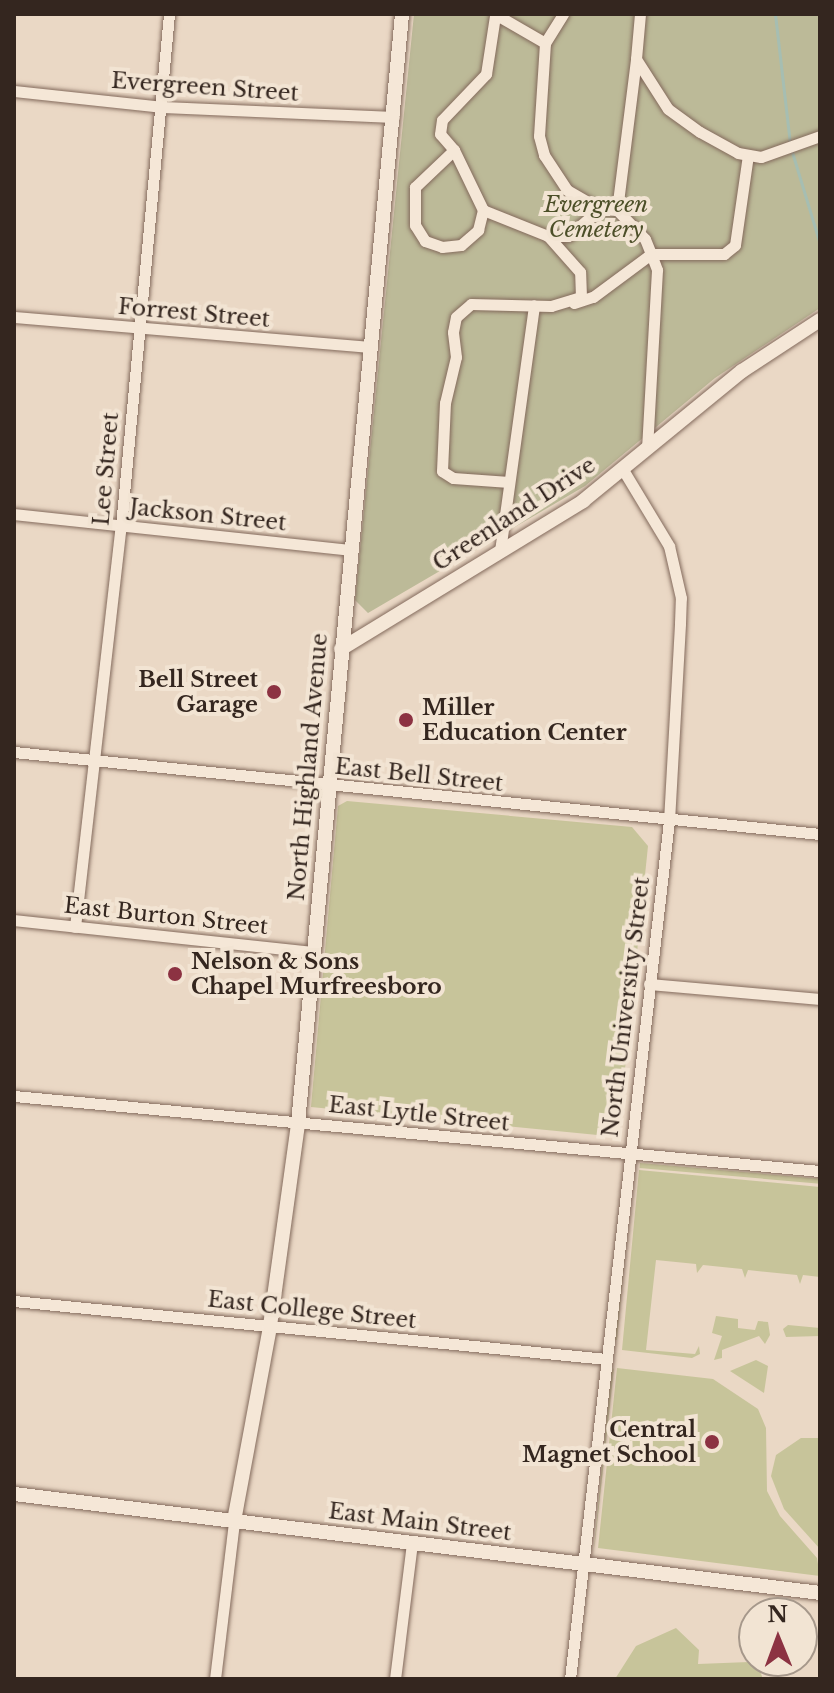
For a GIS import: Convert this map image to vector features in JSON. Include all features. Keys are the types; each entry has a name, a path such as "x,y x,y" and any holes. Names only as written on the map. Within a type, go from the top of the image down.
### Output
{"street":[{"name":"Lee Street","path":"75,927 121,526 138,329 163,107 169,14"},
{"name":"North Highland Avenue","path":"234,1521 270,1326 298,1123 349,550 402,14"},
{"path":"563,14 545,43 539,136 544,155 567,190 600,209 617,210 645,239 657,270 647,447"},
{"path":"617,210 640,14"},
{"path":"454,150 415,187 415,225 425,241 442,247 461,245 478,230 483,210 454,150 440,134 442,120 486,74 495,15 545,43"},
{"path":"636,59 668,109 700,132 748,155 791,149 820,136"},
{"name":"Evergreen Street","path":"14,91 163,107 394,117"},
{"path":"509,482 453,478 442,471 445,403 456,357 453,332 456,317 471,304 574,303 593,297 651,254 724,254 735,245 748,155"},
{"path":"548,236 568,236 600,209"},
{"path":"483,210 548,236 566,251 580,272 581,297 574,303"},
{"path":"566,251 568,236"},
{"path":"500,551 534,305"},
{"name":"Forrest Street","path":"14,317 371,347"},
{"name":"Greenland Drive","path":"341,649 583,501 742,371 820,320"},
{"name":"North University Street","path":"570,1679 628,1155 669,821 681,598 669,546 622,468"},
{"name":"Jackson Street","path":"14,514 349,550"},
{"name":"East Bell Street","path":"14,752 820,834"},
{"name":"East Burton Street","path":"14,920 314,952"},
{"path":"649,984 820,999"},
{"name":"East Lytle Street","path":"14,1096 820,1171"},
{"name":"East College Street","path":"14,1301 607,1359"},
{"name":"East Main Street","path":"14,1494 820,1593"},
{"path":"215,1679 234,1521"},
{"path":"395,1679 412,1543"}],"shaded area":[{"path":"347,801 632,827 648,846 618,1137 311,1107 338,806"},
{"path":"640,1163 820,1179 820,1184 640,1168"},
{"path":"633,1170 617,1340 614,1340"},
{"path":"639,1170 820,1187 820,1277 803,1275 800,1284 797,1275 748,1270 745,1278 742,1269 703,1265 697,1273 696,1264 656,1260 646,1350 695,1354 699,1346 700,1354 692,1358 622,1350"},
{"path":"716,1316 738,1319 738,1328 755,1330 758,1321 768,1322 770,1335 765,1344 759,1336 722,1350 722,1358 714,1360 722,1336 712,1333"},
{"path":"788,1325 820,1328 820,1336 786,1337 783,1329"},
{"path":"756,1360 768,1366 764,1393 730,1371"},
{"path":"614,1368 595,1543 594,1549 611,1372"},
{"path":"617,1368 713,1379 758,1409 766,1428 767,1491 780,1516 817,1558 820,1576 598,1548"},
{"path":"801,1438 820,1438 820,1549 784,1509 771,1476 776,1455"},
{"path":"676,1628 699,1650 698,1664 738,1662 738,1677 763,1679 615,1679 636,1646"}],"green space":[{"name":"Evergreen Cemetery","path":"414,14 820,14 820,308 715,378 585,486 368,613 355,600"}],"waterway":[{"path":"775,14 790,144"},
{"path":"792,152 820,244"}],"place":[{"name":"Bell Street Garage","path":"274,692"},
{"name":"Miller Education Center","path":"406,720"},
{"name":"Nelson & Sons Chapel Murfreesboro","path":"175,974"},
{"name":"Central Magnet School","path":"712,1442"}]}
